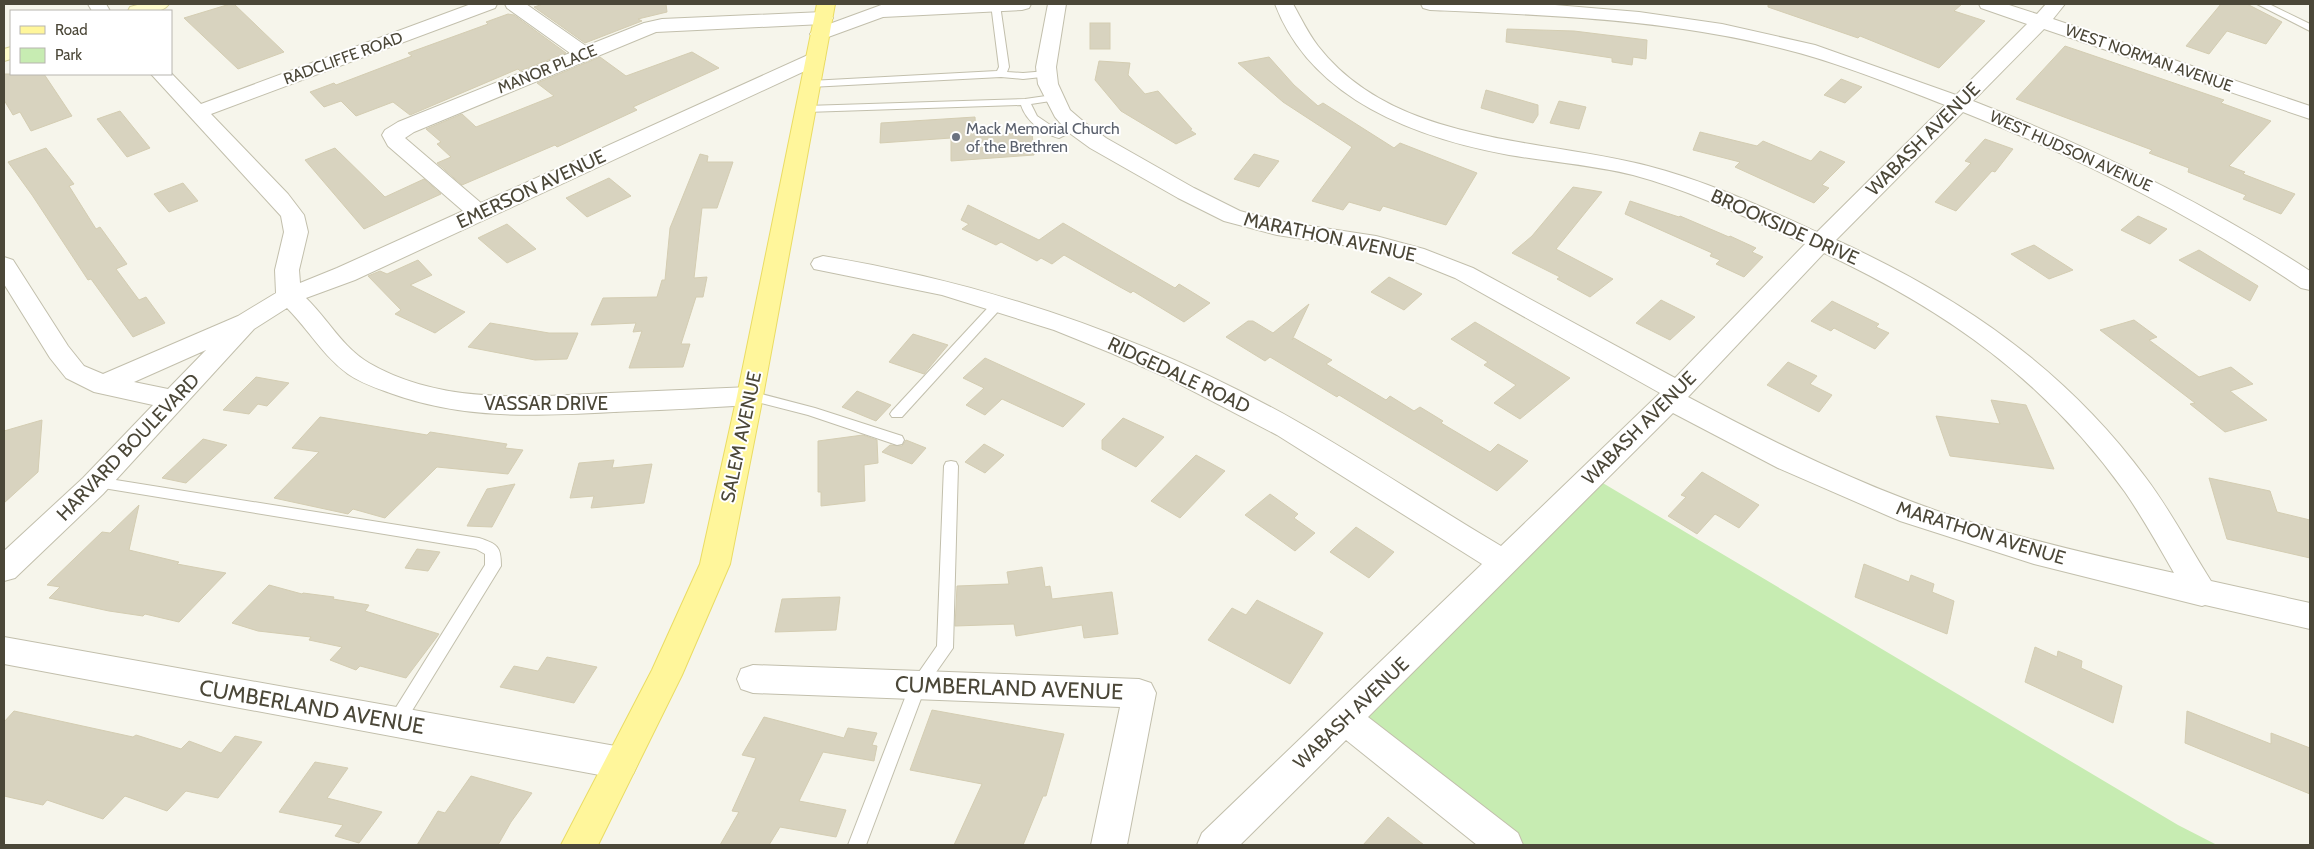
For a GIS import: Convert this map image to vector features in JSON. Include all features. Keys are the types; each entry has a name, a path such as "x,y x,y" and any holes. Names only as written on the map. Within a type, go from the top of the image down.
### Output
{"main road":[{"name":"SALEM AVENUE","path":"579,845 666,675 715,564 750,396 816,51"}],"street":[{"path":"140,10 160,4"},
{"name":"RADCLIFFE ROAD","path":"198,112 488,4"},
{"path":"514,4 584,54"},
{"path":"893,8 1022,4"},
{"name":"MARATHON AVENUE","path":"1057,4 1046,66 1053,98 1062,113 1076,127 1098,143 1186,194 1232,216 1277,228 1376,243 1416,254 1464,273 1785,460 1865,495 1928,519 2023,548 2202,593 2224,594 2310,616"},
{"name":"BROOKSIDE DRIVE","path":"1284,4 1296,30 1322,64 1342,82 1390,110 1441,131 1480,142 1620,165 1679,182 1720,197 1862,262 1930,298 2004,349 2051,389 2084,422 2125,471 2202,593"},
{"name":"WEST HUDSON AVENUE","path":"1430,4 1658,12 1807,49 1862,66 2034,131 2136,178 2198,211 2310,282"},
{"name":"WEST NORMAN AVENUE","path":"1988,4 2048,13 2310,113"},
{"name":"EMERSON AVENUE","path":"247,322 289,296 346,274 479,213 816,51 893,8"},
{"name":"WABASH AVENUE","path":"1215,845 1674,395 1820,243 2048,13"},
{"name":"MANOR PLACE","path":"479,213 396,141 393,135 406,127 584,54 662,25 816,51"},
{"path":"162,75 280,199 292,215 296,232 287,270 289,296"},
{"name":"RIDGEDALE ROAD","path":"823,264 924,282 999,303 1132,351 1226,395 1350,465 1502,562"},
{"path":"4,265 59,352 75,372 104,385 173,400"},
{"name":"VASSAR DRIVE","path":"289,296 309,315 330,345 359,369 383,381 416,393 448,400 484,405 530,407 750,396"},
{"path":"104,385 247,322"},
{"name":"HARVARD BOULEVARD","path":"4,569 97,482 173,400 224,349 247,322"},
{"name":"CUMBERLAND AVENUE","path":"4,650 621,763"},
{"name":"CUMBERLAND AVENUE","path":"752,679 1139,693 1109,845"},
{"path":"1345,719 1505,845"}],"lane":[{"path":"2262,4 2310,28"},
{"path":"995,5 1004,67 1002,74"},
{"path":"816,51 1002,74 1023,76 1047,74"},
{"path":"816,51 1025,102 1053,98"},
{"path":"1025,102 1026,110 1034,120 1059,135 1076,127"},
{"path":"897,414 999,303"},
{"path":"750,396 810,411 897,440"},
{"path":"857,845 918,684 945,648 951,466"},
{"path":"97,482 479,544 493,551 493,566 396,722"}],"green space":[{"path":"1591,476 2178,825 2217,845 1505,845 1345,719"}],"building":[{"path":"234,4 284,52 238,69 184,18"},
{"path":"543,4 666,4 667,12 638,19 642,21 585,43 534,7"},
{"path":"1768,4 1962,4 1954,11 1985,21 1939,68 1860,36 1858,38 1768,7"},
{"path":"2221,4 2247,4 2282,22 2266,44 2227,31 2209,54 2186,46"},
{"path":"508,14 514,15 566,53 520,71 518,69 410,115 393,102 356,116 341,101 324,107 310,92 334,83 336,85 412,56 408,53 488,24 486,22"},
{"path":"1090,23 1110,23 1110,49 1090,49"},
{"path":"1507,29 1574,31 1647,40 1646,59 1633,57 1632,65 1612,62 1612,58 1506,42"},
{"path":"2065,46 2224,100 2221,103 2271,121 2229,166 2245,172 2243,174 2295,194 2281,214 2243,199 2246,195 2188,172 2189,168 2149,153 2152,150 2016,99"},
{"path":"692,52 719,68 633,107 637,110 557,147 555,145 462,185 437,163 451,157 437,144 441,142 426,129 462,114 476,127 554,96 537,83 600,57 626,76"},
{"path":"1269,57 1294,85 1318,106 1323,103 1394,148 1400,143 1477,173 1446,225 1383,206 1380,211 1349,202 1343,210 1312,201 1352,147 1283,102 1238,63"},
{"path":"1099,61 1130,63 1128,75 1145,94 1158,91 1192,129 1190,130 1196,134 1176,144 1121,111 1095,80"},
{"path":"4,74 45,75 72,116 31,131 20,112 13,115 4,100"},
{"path":"1841,79 1862,87 1845,103 1824,95"},
{"path":"1486,90 1538,105 1538,115 1533,123 1481,108"},
{"path":"1559,101 1586,107 1579,129 1550,123"},
{"path":"120,111 150,148 127,157 97,119"},
{"name":"Mack Memorial Church of the Brethren","path":"975,117 976,136 1032,132 1034,155 951,161 951,138 880,143 881,123"},
{"path":"1700,132 1757,146 1763,141 1811,161 1820,151 1845,162 1822,185 1829,188 1814,203 1735,167 1740,162 1693,150"},
{"path":"1985,139 2013,149 1995,172 1992,171 1956,211 1935,202 1971,163 1965,161"},
{"path":"46,148 74,184 69,186 96,229 100,227 127,264 116,269 139,300 146,297 165,323 133,337 91,279 88,280 8,162"},
{"path":"335,148 385,197 424,179 441,194 364,229 305,160"},
{"path":"700,154 708,156 707,162 733,162 717,208 702,208 694,278 707,277 703,297 696,297 681,344 690,344 683,367 629,368 642,331 633,332 636,323 591,325 603,298 657,297 662,280 665,280 670,228"},
{"path":"1254,154 1279,161 1259,187 1234,179"},
{"path":"609,178 631,196 587,217 566,198"},
{"path":"183,183 198,201 169,212 154,194"},
{"path":"1573,187 1602,192 1556,249 1613,279 1590,297 1557,279 1560,277 1512,253 1532,236"},
{"path":"1630,201 1680,216 1730,236 1756,248 1752,252 1763,257 1744,277 1716,264 1720,260 1710,256 1712,253 1625,214"},
{"path":"968,205 1039,240 1063,223 1175,288 1179,284 1210,303 1184,322 1133,291 1131,293 1064,255 1052,264 1041,258 1037,261 1001,242 996,245 962,229 969,224 961,220"},
{"path":"2138,216 2167,229 2150,244 2121,230"},
{"path":"507,224 536,249 507,263 478,238"},
{"path":"2034,245 2073,270 2049,279 2011,254"},
{"path":"2199,250 2258,286 2250,301 2179,260"},
{"path":"418,260 432,275 410,285 465,312 435,333 395,314 401,310 368,276 380,271 387,274"},
{"path":"1389,277 1422,294 1404,310 1371,292"},
{"path":"1661,300 1695,317 1670,340 1636,323"},
{"path":"1832,301 1879,324 1876,327 1889,333 1875,349 1834,328 1831,331 1811,321"},
{"path":"1309,304 1292,340 1294,338 1332,360 1326,364 1386,400 1390,396 1414,411 1420,407 1443,421 1441,423 1490,452 1498,444 1528,461 1497,491 1339,395 1337,397 1270,357 1265,361 1226,337 1248,321 1253,321 1273,333"},
{"path":"2134,320 2157,337 2149,340 2199,377 2231,367 2253,384 2230,391 2267,420 2225,432 2190,404 2195,403 2100,330"},
{"path":"1475,322 1570,378 1520,419 1494,403 1516,385 1484,365 1488,362 1451,339"},
{"path":"490,323 549,333 578,333 567,359 535,360 468,347"},
{"path":"913,334 948,345 924,374 889,362"},
{"path":"985,358 1085,404 1063,427 1002,399 985,415 966,405 984,388 963,378"},
{"path":"1788,362 1817,376 1810,384 1832,395 1819,412 1767,385"},
{"path":"256,377 289,383 267,406 258,404 249,414 223,410"},
{"path":"857,391 891,405 876,421 842,407"},
{"path":"1991,400 2026,405 2054,469 1950,456 1936,416 2000,424"},
{"path":"320,417 427,435 430,432 507,444 505,448 523,450 508,474 437,467 385,518 353,509 348,514 274,498 319,452 292,448"},
{"path":"1123,418 1164,437 1136,467 1102,449 1102,440"},
{"path":"42,420 38,472 4,503 4,431"},
{"path":"863,435 877,440 878,463 864,465 865,501 821,506 821,492 818,492 818,441"},
{"path":"203,439 227,445 186,483 162,478"},
{"path":"906,440 926,448 912,464 882,452 890,445 902,446"},
{"path":"984,444 1004,455 985,473 965,462"},
{"path":"1196,455 1225,471 1180,518 1151,501"},
{"path":"614,460 612,468 652,464 644,503 591,508 594,496 570,498 579,463"},
{"path":"1702,472 1759,505 1739,528 1715,514 1697,534 1668,516 1686,497 1681,495"},
{"path":"2209,478 2270,491 2277,512 2310,520 2310,558 2227,539"},
{"path":"515,484 492,527 467,526 487,489"},
{"path":"1270,494 1298,514 1294,518 1315,533 1295,551 1245,515"},
{"path":"139,505 129,550 179,562 177,564 226,573 179,622 145,614 143,616 109,611 49,598 60,587 47,585 102,532 110,533"},
{"path":"1356,527 1394,552 1369,578 1330,552"},
{"path":"417,549 440,552 428,571 405,568"},
{"path":"1864,564 1909,582 1911,575 1934,584 1932,592 1954,601 1947,634 1855,597"},
{"path":"1042,567 1045,587 1050,586 1052,599 1112,592 1118,634 1084,638 1082,625 1016,636 1014,624 955,626 957,586 1009,584 1007,572"},
{"path":"269,585 302,594 334,597 333,599 369,605 365,611 439,634 406,678 360,666 356,670 330,660 342,647 309,640 311,637 258,631 232,623"},
{"path":"840,597 836,630 775,632 782,599"},
{"path":"1257,600 1323,633 1290,684 1208,640 1232,608 1246,615"},
{"path":"2035,647 2057,657 2058,651 2082,661 2081,668 2122,686 2113,723 2025,682"},
{"path":"547,657 597,667 574,703 500,687 514,666 538,671"},
{"path":"932,710 1064,734 1046,796 1043,796 1023,845 954,845 982,784 910,770"},
{"path":"14,711 133,737 136,735 181,749 189,741 221,753 235,736 262,742 218,798 186,791 167,811 125,796 103,819 47,800 43,805 4,796 4,722"},
{"path":"2187,711 2271,744 2271,733 2310,748 2310,794 2185,743"},
{"path":"764,717 844,738 848,728 877,733 872,745 877,746 874,761 823,752 799,801 846,810 836,837 780,827 769,845 720,845 739,812 732,811 756,758 742,755"},
{"path":"315,762 348,768 327,798 382,812 359,843 335,836 343,825 279,812"},
{"path":"471,776 532,793 511,822 498,845 417,845 438,811 445,813"},
{"path":"1388,817 1424,845 1363,845"}],"place":[{"name":"Mack Memorial Church of the Brethren","path":"956,137"}]}
